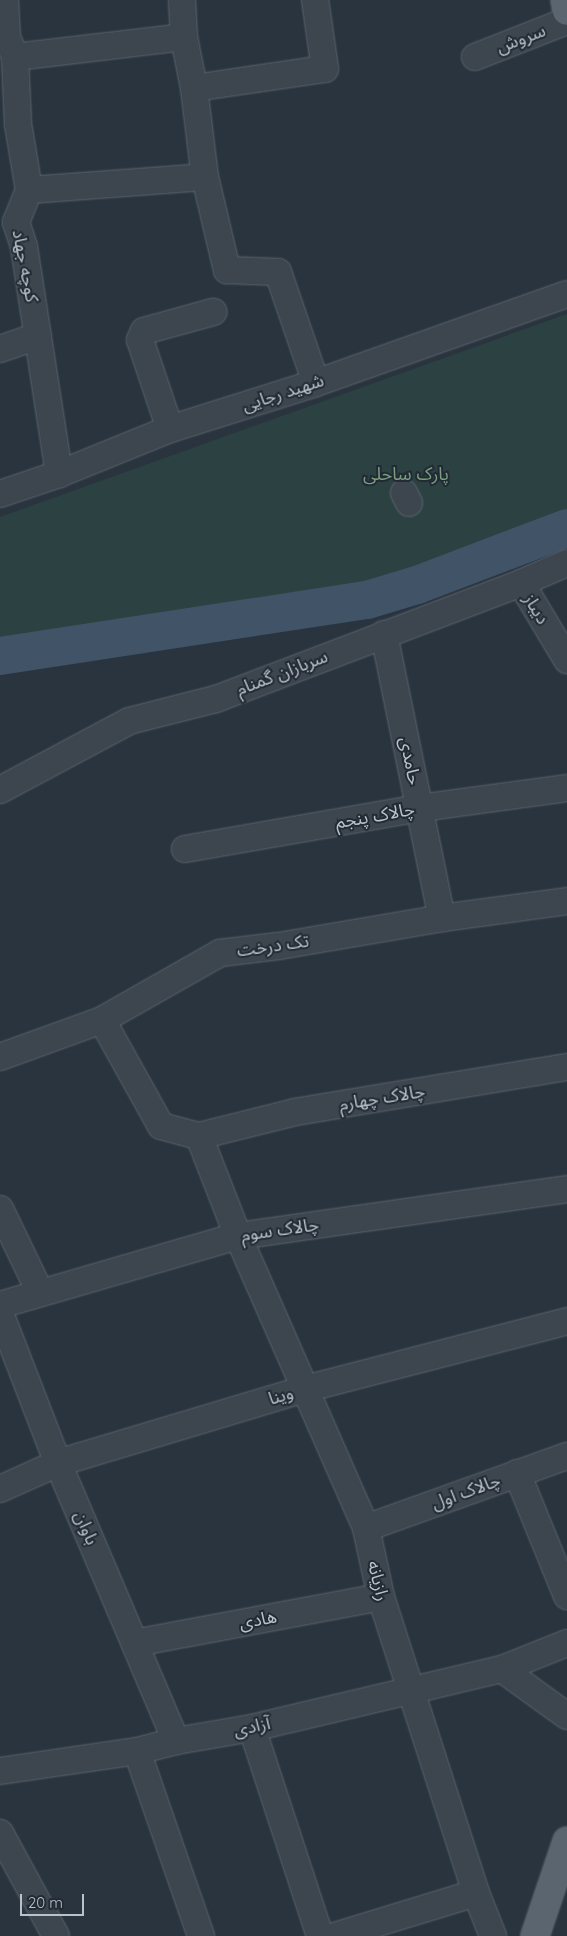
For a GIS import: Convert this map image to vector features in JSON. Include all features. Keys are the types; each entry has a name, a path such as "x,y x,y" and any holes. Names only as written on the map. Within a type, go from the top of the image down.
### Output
{"main road":[{"path":"565,0 567,11"},
{"path":"535,1936 567,1841"}],"street":[{"path":"5,0 9,128 29,190 206,177"},
{"path":"182,0 184,37 194,88 206,177 227,270 278,272 316,382"},
{"path":"194,88 324,69 315,0"},
{"name":"سروش","path":"475,56 567,21"},
{"path":"7,44 184,37"},
{"name":"کوچه جهاد","path":"29,190 8,225 24,247 58,474"},
{"name":"شهید رجایی","path":"0,494 58,474 170,429 316,382 567,294"},
{"path":"170,429 140,340 144,331 213,312"},
{"path":"0,349 38,336"},
{"name":"سربازان گمنام","path":"0,790 128,721 216,698 521,583 567,563"},
{"name":"دیباز","path":"521,583 567,660"},
{"name":"حامدی","path":"384,634 442,918"},
{"name":"چالاک پنجم","path":"185,850 420,808 567,788"},
{"name":"تک درخت","path":"0,1057 102,1020 220,953 280,946 442,918 567,901"},
{"path":"102,1020 161,1126 199,1136"},
{"name":"چالاک چهارم","path":"199,1136 296,1112 567,1068"},
{"name":"رازیانه","path":"199,1136 238,1236 366,1528 381,1596 476,1893 492,1936"},
{"name":"چالاک سوم","path":"0,1305 238,1236 567,1190"},
{"path":"0,1209 40,1292"},
{"name":"باوان","path":"0,1313 58,1463 176,1741"},
{"name":"وینا","path":"0,1489 58,1463 304,1389 567,1320"},
{"name":"چالاک اول","path":"366,1528 567,1456"},
{"path":"518,1474 567,1596"},
{"name":"هادی","path":"135,1643 381,1596"},
{"name":"آزادی","path":"0,1770 137,1751 176,1741 252,1728 502,1669 567,1644"},
{"path":"502,1669 567,1716"},
{"path":"252,1728 320,1936"},
{"path":"137,1751 201,1936"},
{"path":"0,1833 48,1933"},
{"path":"335,1936 476,1893"}],"green space":[{"name":"پارک ساحلی","path":"567,314 567,511 437,565 337,593 0,644 0,517"}],"waterway":[{"path":"0,656 367,600 417,585 567,528"}]}
